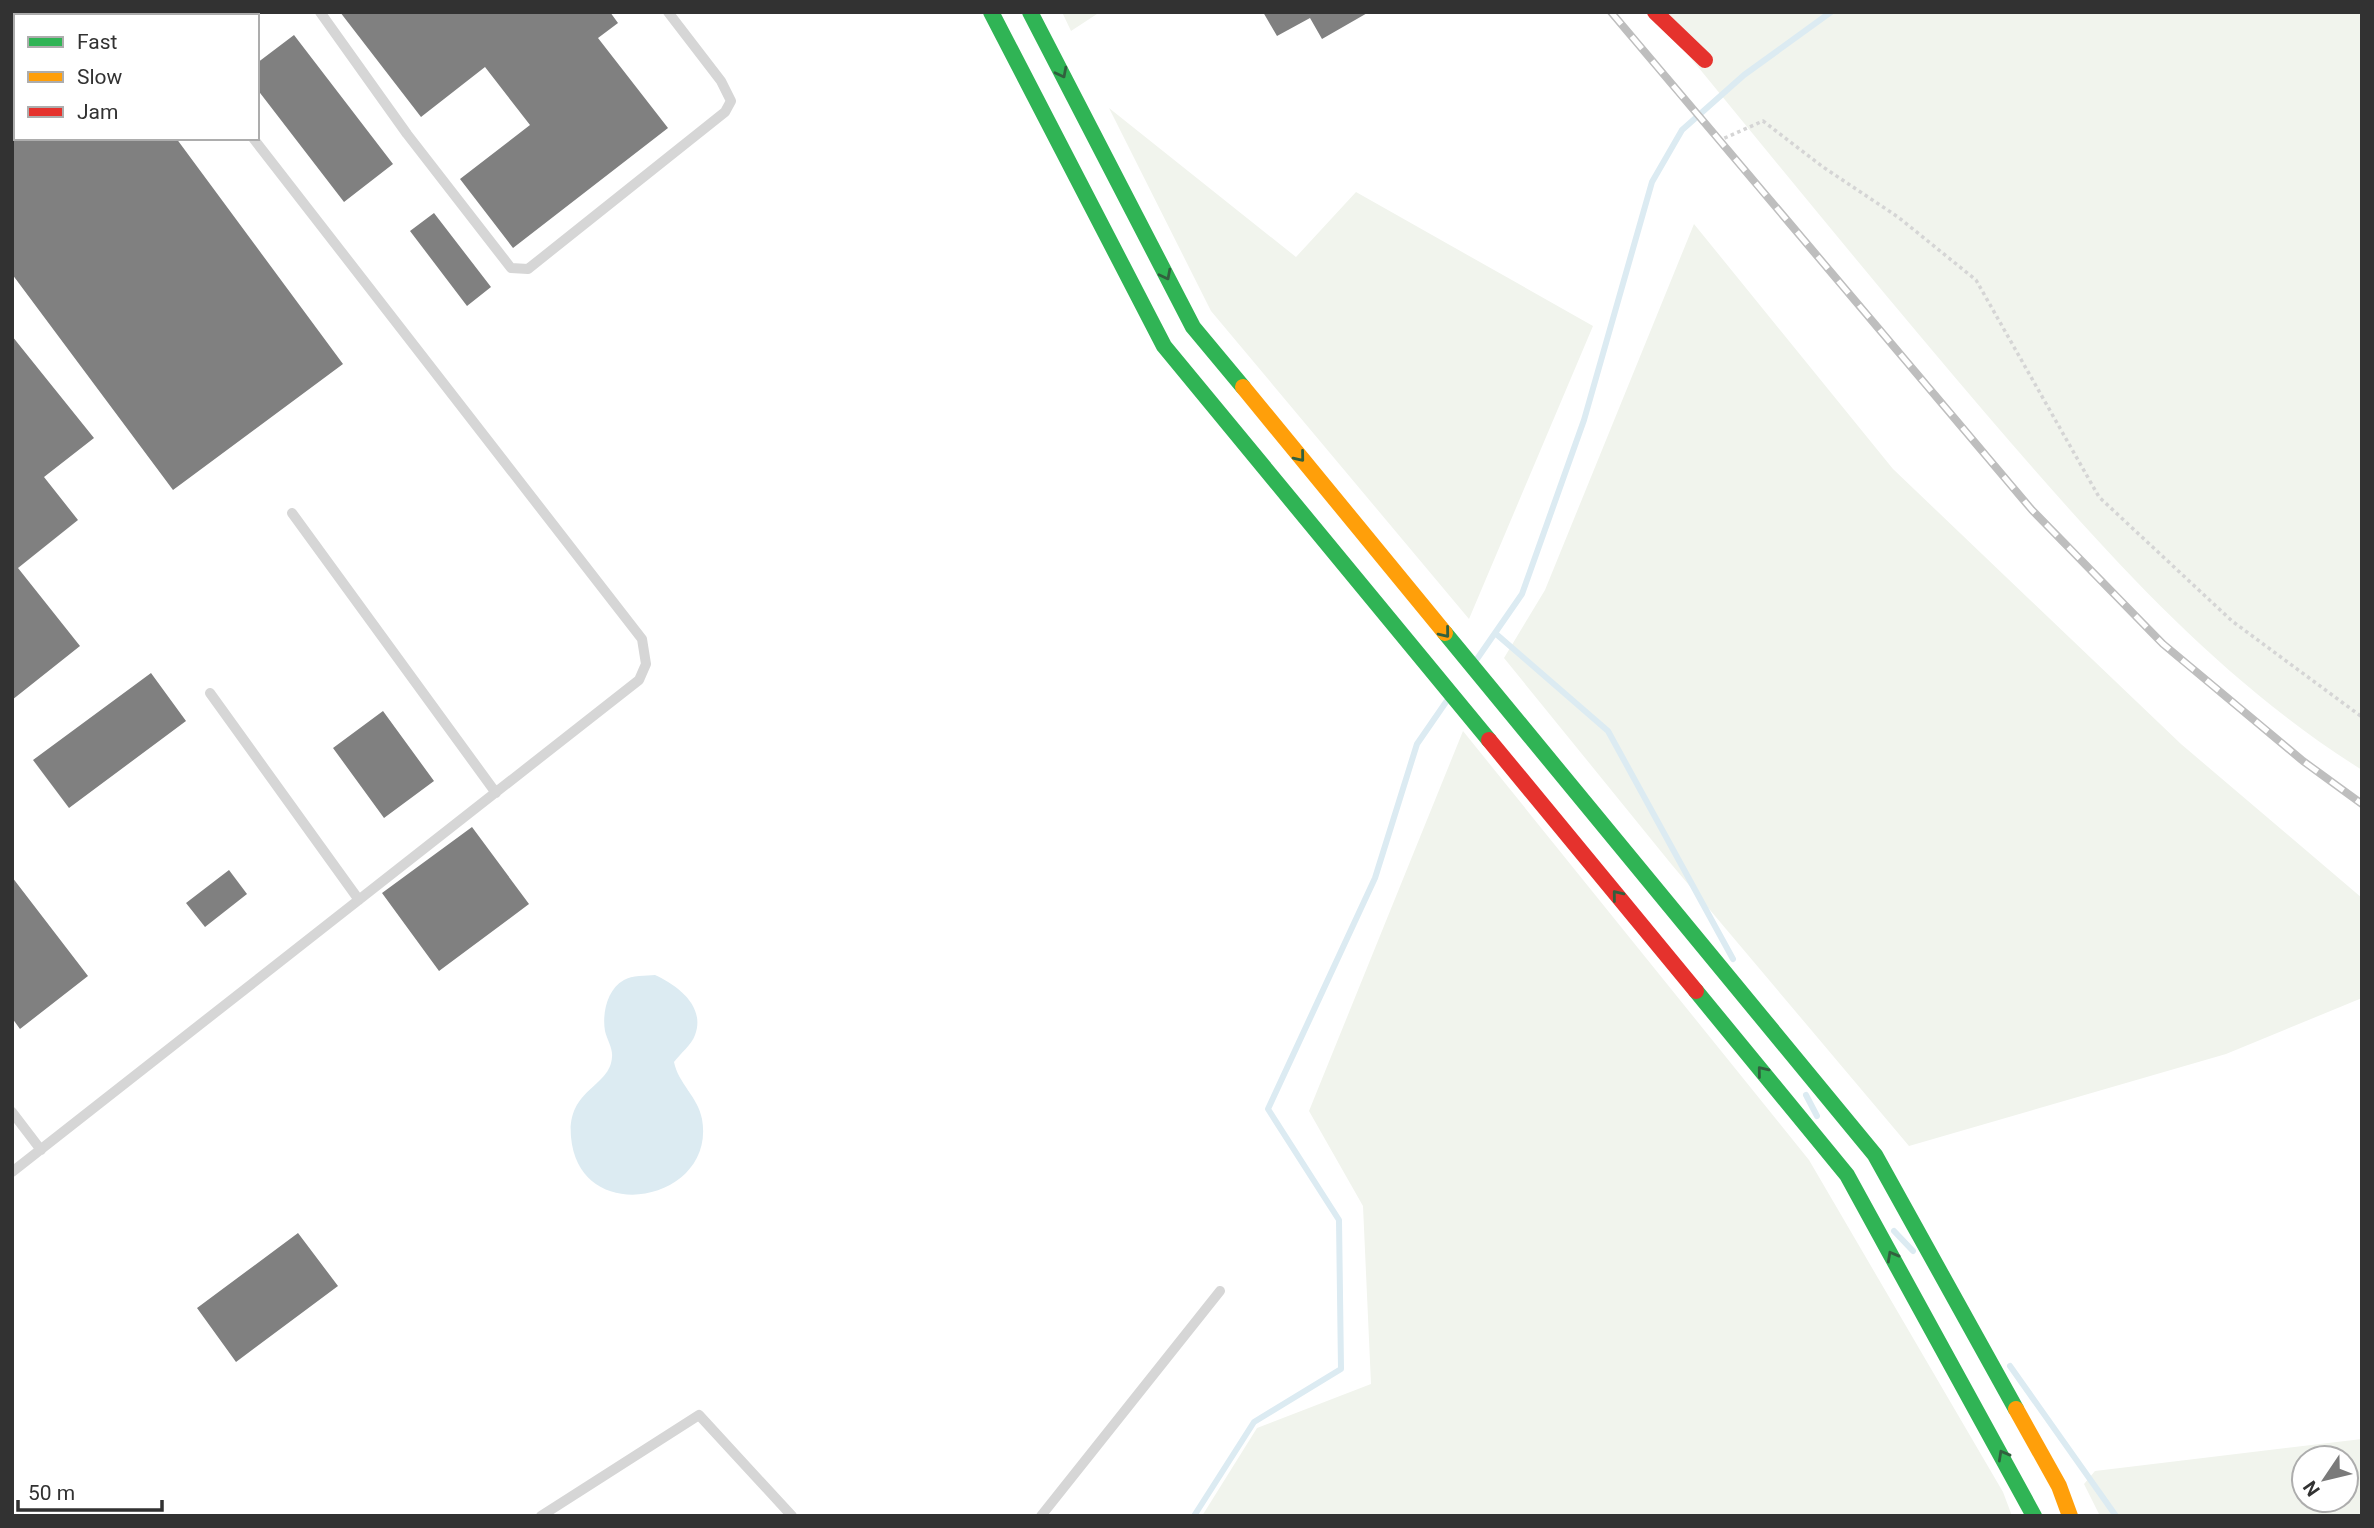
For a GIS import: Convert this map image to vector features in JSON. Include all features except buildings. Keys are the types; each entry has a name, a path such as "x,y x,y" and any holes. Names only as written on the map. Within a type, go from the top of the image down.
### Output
{"street":[{"path":"991,12 1164,346 1847,1175 2034,1516"},
{"path":"1030,12 1193,327 1875,1155 2059,1486 2070,1516"},
{"path":"1655,12 1705,60"}],"lane":[{"path":"320,12 407,134 511,268 527,269 725,112 731,101 721,81 668,12"},
{"path":"12,1172 639,680 646,664 642,639 255,140"},
{"path":"292,513 496,793"},
{"path":"210,693 359,900"},
{"path":"12,1112 41,1150"},
{"path":"1041,1516 1220,1291"},
{"path":"541,1516 699,1415 792,1516"}],"path":[{"path":"1718,141 1763,121 1823,167 1898,217 1976,280 2099,497 2232,621 2362,717"}],"shaded area":[{"path":"1062,12 1100,12 1071,31"},
{"path":"1653,12 2362,12 2362,770 2257,694 2208,651 2161,607 2072,513 1819,215"},
{"path":"1109,108 1296,257 1356,192 1593,326 1469,619 1211,311"},
{"path":"1694,224 1893,469 2181,744 2362,898 2362,998 2226,1054 1909,1146 1672,865 1504,658 1545,590"},
{"path":"1463,731 1809,1160 2003,1492 2012,1516 1202,1516 1257,1428 1371,1384 1363,1206 1309,1111"},
{"path":"655,975 680,991 693,1006 696,1015 695,1035 674,1062 700,1111 701,1147 689,1170 669,1185 645,1194 620,1194 597,1185 580,1166 571,1137 572,1121 575,1108 582,1098 610,1067 612,1054 604,1024 605,1010 613,989 627,978"},
{"path":"2362,1439 2362,1516 2100,1516 2084,1484 2095,1471 2290,1448 2290,1514 2360,1514 2360,1444 2320,1444"}],"waterway":[{"path":"1477,659 1522,594 1584,420 1652,182 1682,130 1744,75 1831,12"},
{"path":"1495,633 1608,731 1733,959"},
{"path":"1194,1516 1254,1422 1341,1369 1339,1220 1268,1109 1375,878 1417,744 1446,702"},
{"path":"1806,1095 1817,1116"},
{"path":"1894,1231 1913,1251"},
{"path":"2010,1366 2116,1516"}],"railway":[{"path":"1611,12 2032,510 2163,644 2303,761 2362,804"}],"traffic: fast":[{"path":"991,12 1164,346 1489,740"},
{"path":"1030,12 1193,327 1243,387"},
{"path":"1445,633 1875,1155 2016,1409"},
{"path":"1696,991 1847,1175 2034,1516"}],"traffic: slow":[{"path":"1243,387 1445,633"},
{"path":"2016,1409 2059,1486 2070,1516"}],"traffic: jam":[{"path":"1655,12 1705,60"},
{"path":"1489,740 1696,991"}]}
